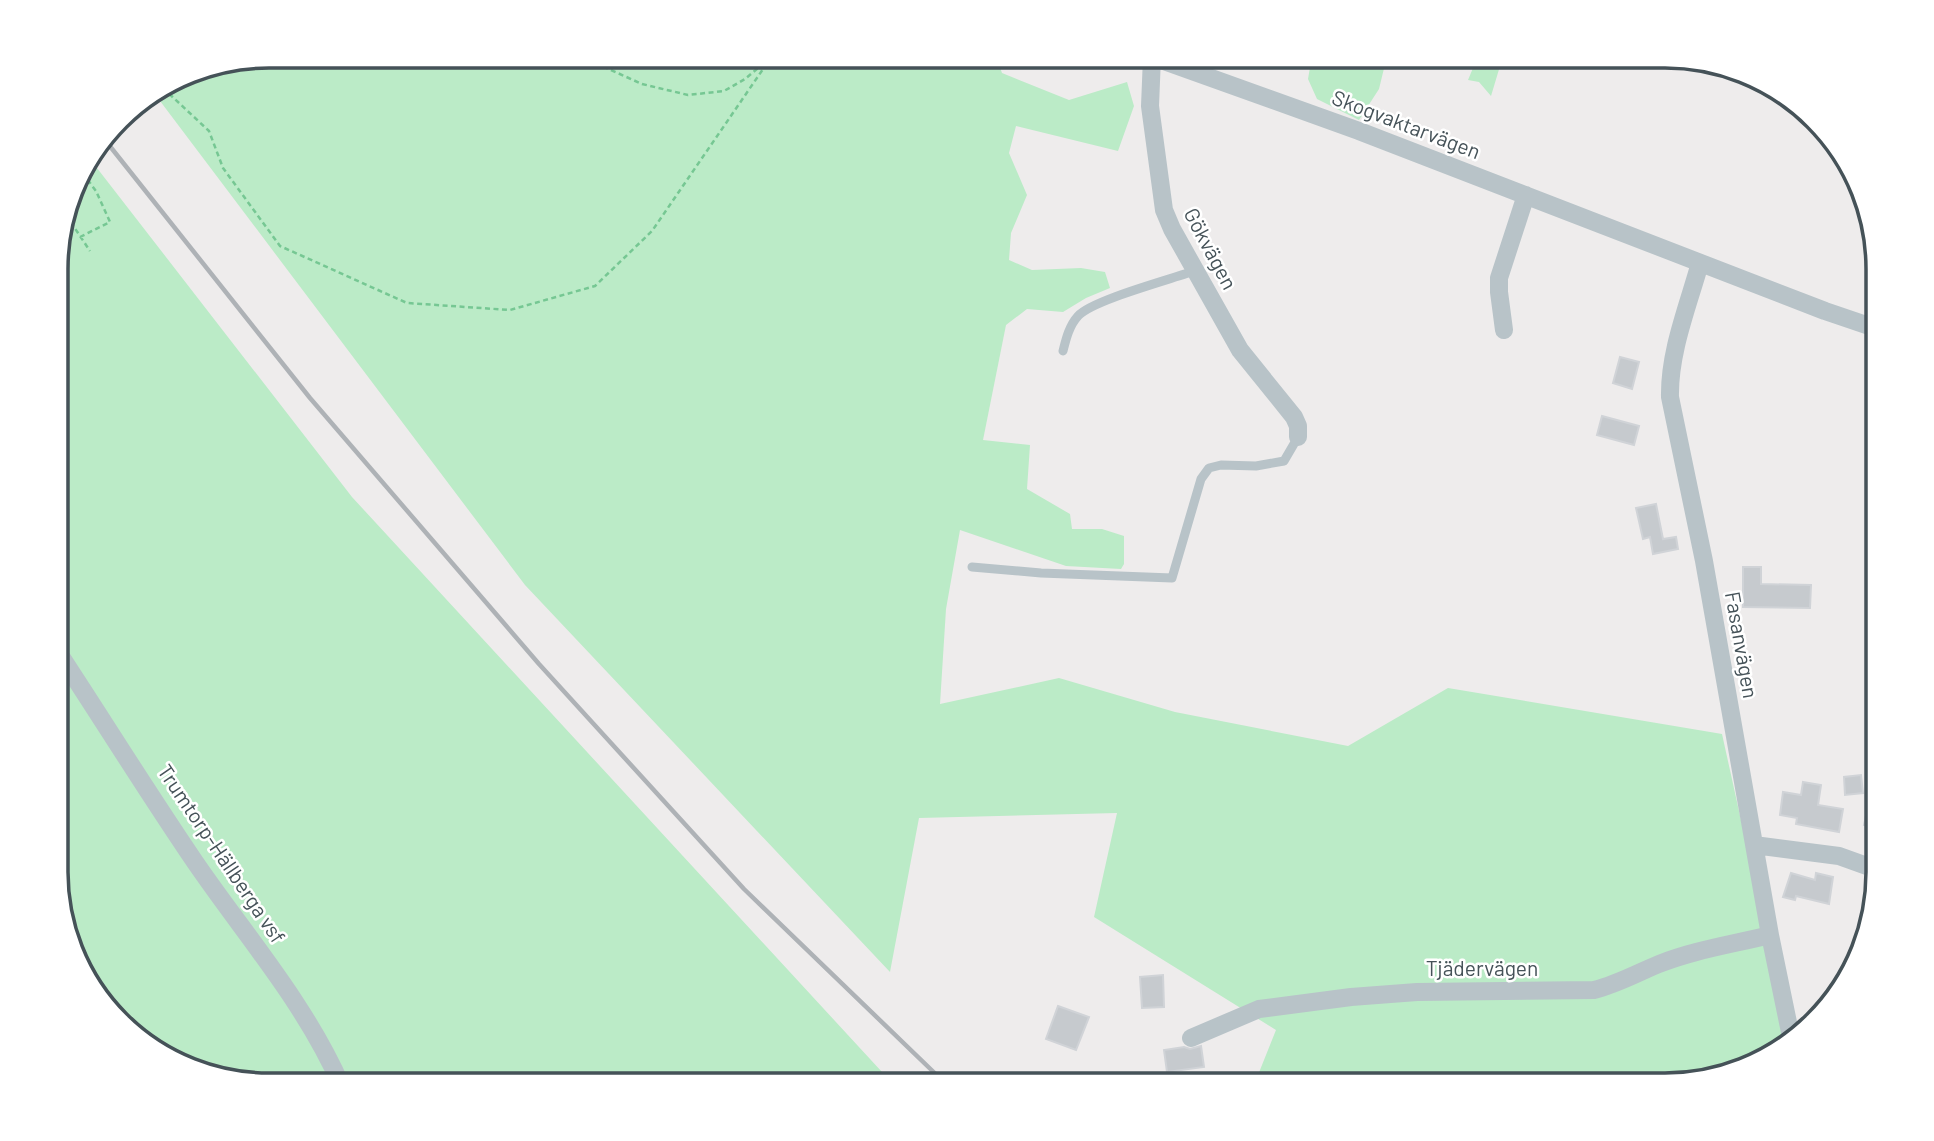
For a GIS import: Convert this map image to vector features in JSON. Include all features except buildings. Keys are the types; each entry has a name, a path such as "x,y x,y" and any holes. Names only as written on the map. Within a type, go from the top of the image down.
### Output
{"street":[{"name":"Gökvägen","path":"1151,68 1150,106 1164,210 1171,229 1240,350 1294,417 1298,426 1298,437"},
{"name":"Skogvaktarvägen","path":"1186,68 1526,195 1825,312 1865,325"},
{"path":"1504,330 1499,278 1526,195"},
{"name":"Fasanvägen","path":"1700,263 1673,359 1670,397 1704,561 1770,935 1791,1028"},
{"name":"Trumtorp-Hällberga vsf","path":"68,667 195,862 291,996 335,1073"},
{"path":"1754,845 1839,856 1865,865"},
{"name":"Tjädervägen","path":"1191,1038 1259,1009 1351,997 1417,992 1594,990 1617,985 1659,964 1683,956 1770,935"}],"lane":[{"path":"1063,352 1068,332 1076,318 1091,306 1196,270"},
{"path":"972,567 1041,573 1172,578 1201,479 1209,468 1256,466 1284,461 1298,437"}],"path":[{"path":"608,69 642,84 688,96 724,91 757,69"},
{"path":"170,95 209,131 223,168 280,246 407,303 510,310 596,286 652,231 763,69"},
{"path":"80,237 110,222 89,181"},
{"path":"73,226 90,251"}],"green space":[{"path":"1000,68 1002,73 1069,100 1127,82 1134,106 1118,151 1016,126 1009,153 1027,195 1011,233 1009,260 1032,270 1081,268 1105,272 1110,288 1063,312 1027,309 1006,325 983,440 1030,445 1027,489 1070,514 1072,529 1102,529 1124,536 1124,564 1121,569 1066,566 960,530 946,609 940,704 1059,678 1175,712 1348,746 1448,688 1722,734 1788,1030 1754,1052 1729,1062 1678,1072 1259,1072 1276,1030 1094,917 1117,813 919,818 890,972 525,585 160,101 192,84 217,75 256,69"},
{"path":"1310,68 1384,68 1379,89 1359,120 1317,99 1308,79"},
{"path":"1473,68 1499,68 1491,96 1479,82 1468,80"},
{"path":"96,167 352,497 883,1073 243,1071 217,1066 169,1046 127,1014 102,983 89,961 72,911 68,872 68,269 75,217"}],"railway":[{"path":"110,147 310,398 539,664 744,889 934,1073"}]}
